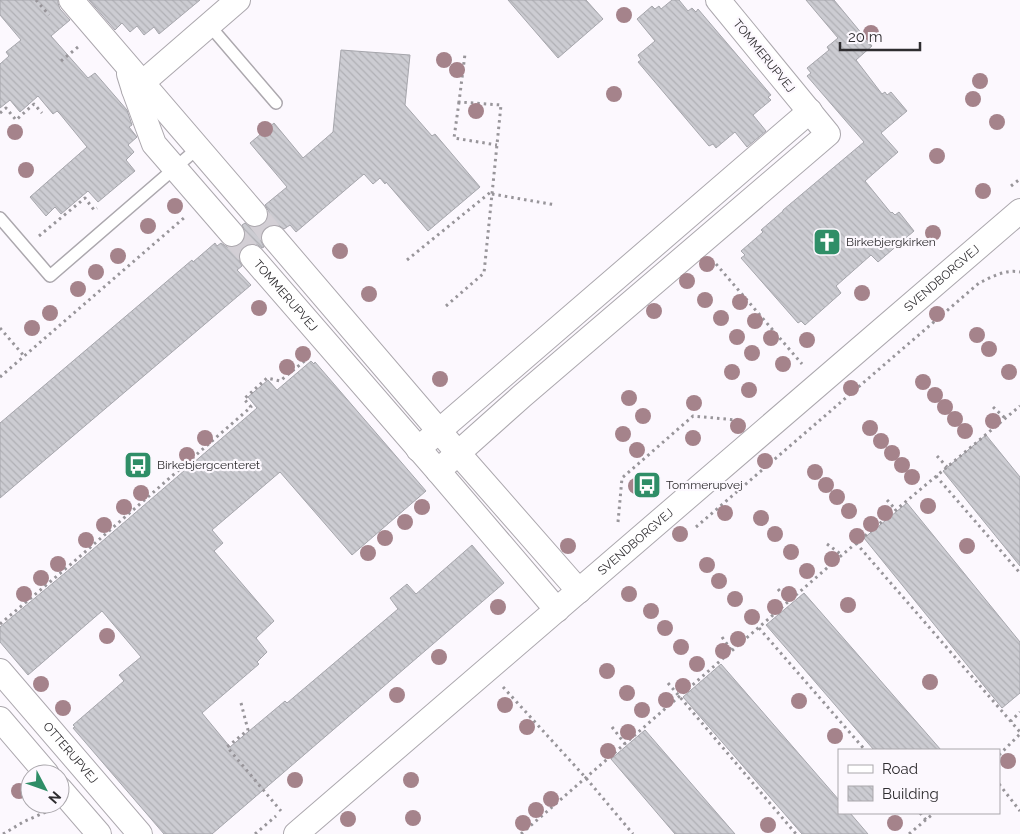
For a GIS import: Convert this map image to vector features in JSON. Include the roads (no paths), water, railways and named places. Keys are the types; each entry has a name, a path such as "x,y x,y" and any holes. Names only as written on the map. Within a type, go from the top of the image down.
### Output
{"street":[{"path":"71,0 127,65 138,87 154,144 232,234"},
{"path":"138,87 238,0"},
{"name":"TOMMERUPVEJ","path":"438,471 522,396 828,134 718,0"},
{"path":"138,87 198,148 255,214"},
{"path":"418,449 810,111"},
{"name":"SVENDBORGVEJ","path":"296,834 579,591 1015,222"},
{"path":"274,238 579,591"},
{"name":"TOMMERUPVEJ","path":"252,257 557,610"},
{"name":"OTTERUPVEJ","path":"0,671 140,834"},
{"path":"0,719 38,764"},
{"path":"70,801 99,834"}],"lane":[{"path":"209,25 276,103"},
{"path":"0,218 50,276 198,148"}],"tunnel":[{"path":"255,214 274,238"},
{"path":"232,234 252,257"}],"place":[{"name":"Birkebjergkirken","path":"827,242"},
{"name":"Birkebjergcenteret","path":"138,465"},
{"name":"Tommerupvej","path":"647,485"}]}
